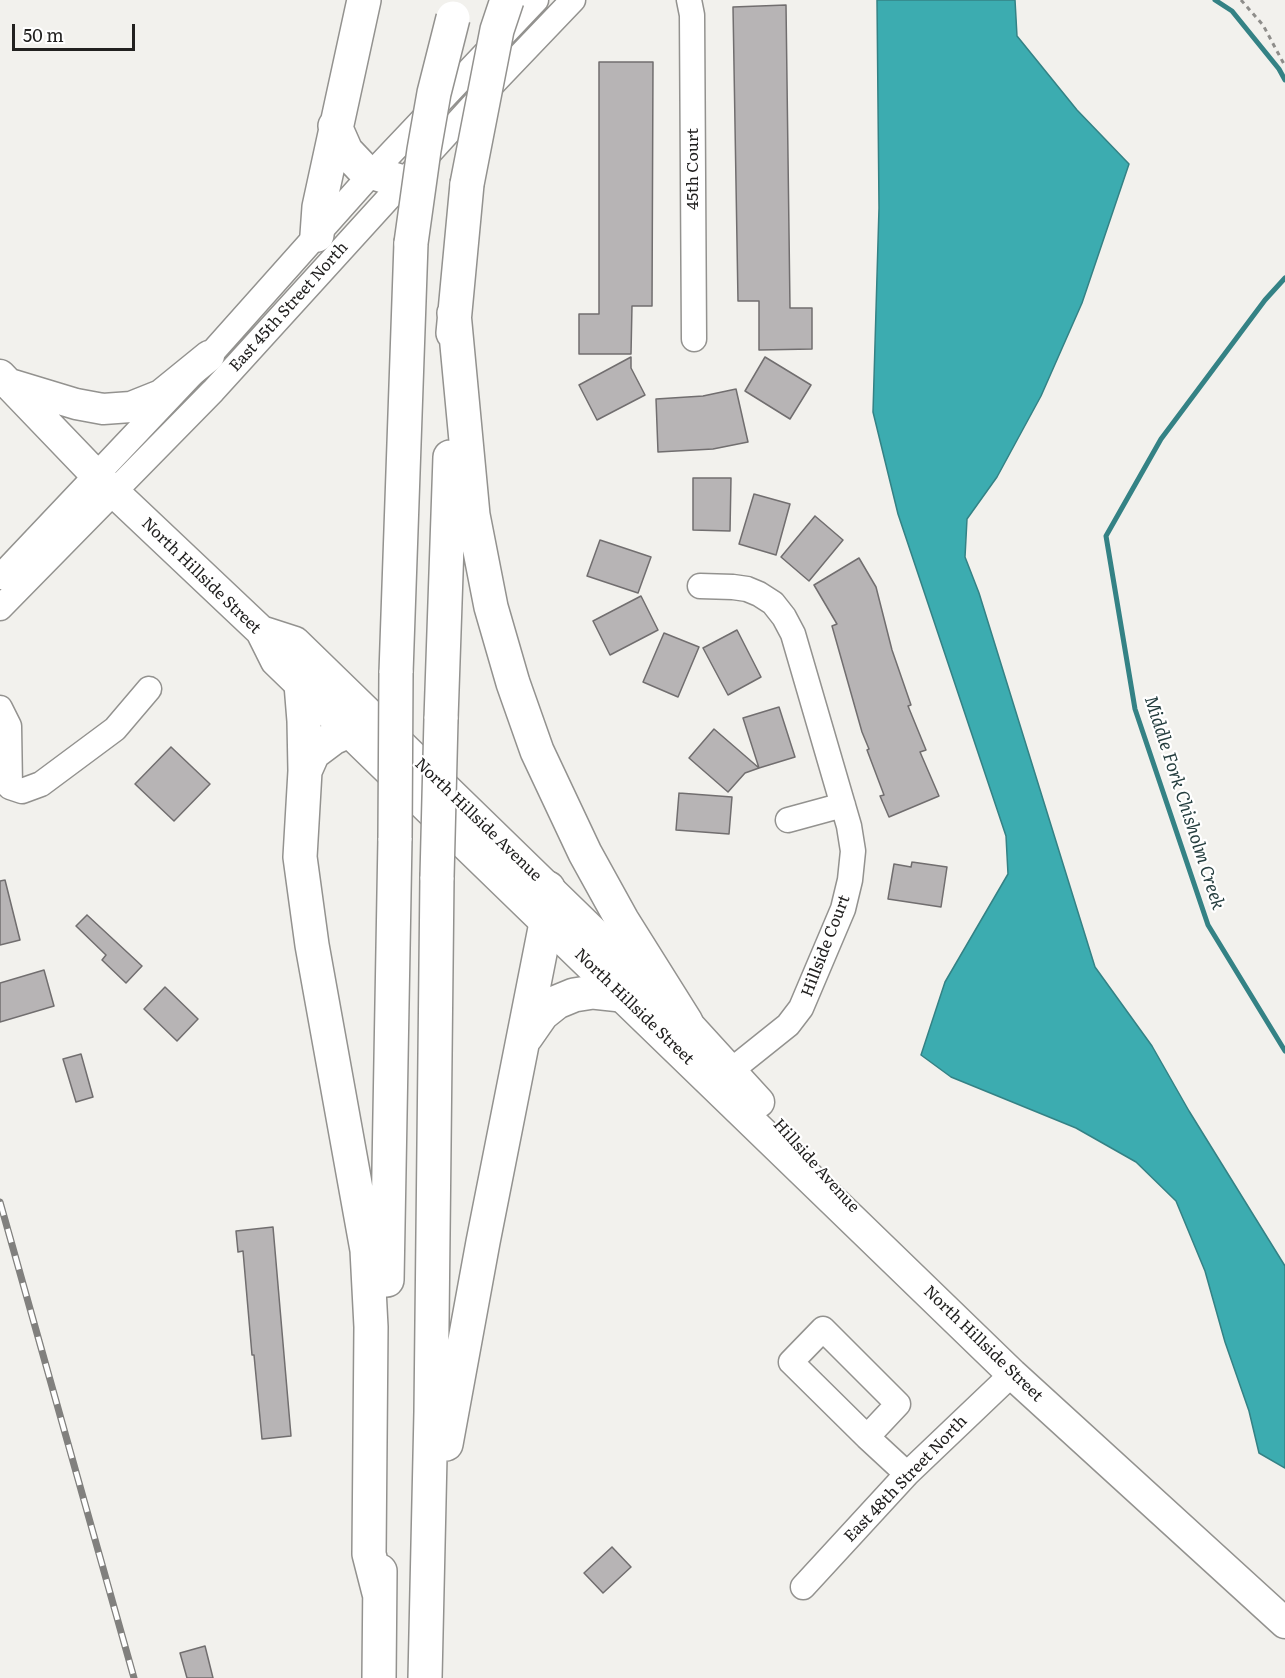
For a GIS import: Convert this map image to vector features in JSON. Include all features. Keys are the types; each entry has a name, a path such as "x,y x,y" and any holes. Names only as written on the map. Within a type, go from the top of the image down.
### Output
{"highway":[{"path":"316,235 319,207 335,126 364,0"},
{"path":"425,1678 431,1412 437,876 454,313 467,184 497,30 507,0"},
{"path":"379,1678 396,673 411,243 434,93 456,9"},
{"path":"335,126 346,151 364,170 388,177"},
{"path":"454,313 473,515 491,606 513,682 537,751 585,853 622,920 686,1022"},
{"path":"301,684 304,771 300,857 312,945 367,1250 370,1327 369,1554 379,1593"},
{"path":"304,771 313,753 333,738 364,728"},
{"path":"426,1606 437,1504 449,1425 483,1242 525,1038 546,923 548,888"},
{"path":"525,1038 542,1014 557,1002 574,995 593,992 621,995"}],"main road":[{"path":"4,379 76,404 103,409 131,407 161,395 209,356"},
{"name":"North Hillside Street","path":"4,379 106,484 261,631 276,660 301,684 364,728 546,923 621,995 722,1078"},
{"name":"North Hillside Avenue","path":"261,631 295,642 364,728 548,888 686,1022"},
{"name":"Hillside Avenue","path":"686,1022 722,1078 946,1309"},
{"name":"North Hillside Street","path":"946,1309 1012,1374 1285,1623"}],"street":[{"name":"East 45th Street North","path":"0,577 213,391 536,0"},
{"name":"East 45th Street North","path":"0,608 106,484 209,356 316,235 388,177 573,0"},
{"name":"45th Court","path":"689,0 692,15 694,339"},
{"name":"Hillside Court","path":"700,586 747,589 773,603 784,616 793,634 843,805 853,851 850,880 843,909 801,1008 788,1025 722,1078"},
{"path":"0,708 9,726 10,787 22,791 41,784 115,729 149,689"},
{"path":"788,820 843,805"},
{"path":"867,1437 898,1404 823,1329 791,1362 867,1437 907,1474"},
{"name":"East 48th Street North","path":"803,1587 907,1474 1012,1374"}],"path":[{"path":"1241,0 1263,25 1285,66"}],"water":[{"path":"877,0 1015,0 1017,36 1077,110 1129,164 1082,303 1041,396 997,477 967,519 965,557 979,593 1095,967 1152,1046 1189,1111 1285,1266 1285,1468 1259,1453 1249,1411 1225,1342 1205,1271 1176,1201 1136,1162 1076,1128 951,1077 921,1055 945,982 1008,874 1006,836 898,514 873,412 879,208"}],"building":[{"path":"786,5 790,308 812,308 812,349 759,350 759,301 738,301 733,7"},
{"path":"599,62 653,62 652,306 632,306 631,354 579,354 579,314 599,314"},
{"path":"631,357 631,368 645,395 597,420 579,385"},
{"path":"765,357 811,385 790,419 745,391"},
{"path":"736,389 748,442 713,449 658,452 656,399 703,396"},
{"path":"693,478 731,478 730,531 693,530"},
{"path":"754,494 790,504 776,555 739,544"},
{"path":"815,516 843,540 809,581 781,557"},
{"path":"600,540 651,557 638,593 587,576"},
{"path":"859,558 876,587 892,650 911,705 908,706 926,750 920,752 939,796 889,817 880,796 884,795 867,750 869,749 862,732 832,626 837,624 814,585"},
{"path":"641,596 658,630 610,655 593,621"},
{"path":"737,630 761,677 728,695 703,648"},
{"path":"664,633 699,647 678,697 643,682"},
{"path":"779,707 795,757 759,768 743,718"},
{"path":"714,729 759,768 745,773 728,792 689,758"},
{"path":"171,747 210,784 174,821 135,784"},
{"path":"679,793 732,797 729,834 676,830"},
{"path":"912,862 947,867 941,907 888,899 894,864 911,867"},
{"path":"5,880 20,940 0,945 0,881"},
{"path":"87,915 142,966 126,983 102,960 106,955 76,926"},
{"path":"44,970 54,1006 0,1022 0,983"},
{"path":"165,987 198,1019 177,1041 144,1009"},
{"path":"81,1054 93,1097 76,1102 63,1059"},
{"path":"273,1227 291,1436 262,1439 243,1251 238,1252 236,1231"},
{"path":"612,1547 631,1567 603,1593 584,1573"},
{"path":"205,1646 213,1678 187,1678 180,1653"}],"waterway":[{"name":"Middle Fork Chisholm Creek","path":"1215,0 1232,11 1279,69 1285,80"},
{"name":"Middle Fork Chisholm Creek","path":"1285,278 1265,300 1161,439 1106,536 1135,709 1208,925 1285,1051"}],"railway":[{"path":"0,1202 134,1678"}]}
